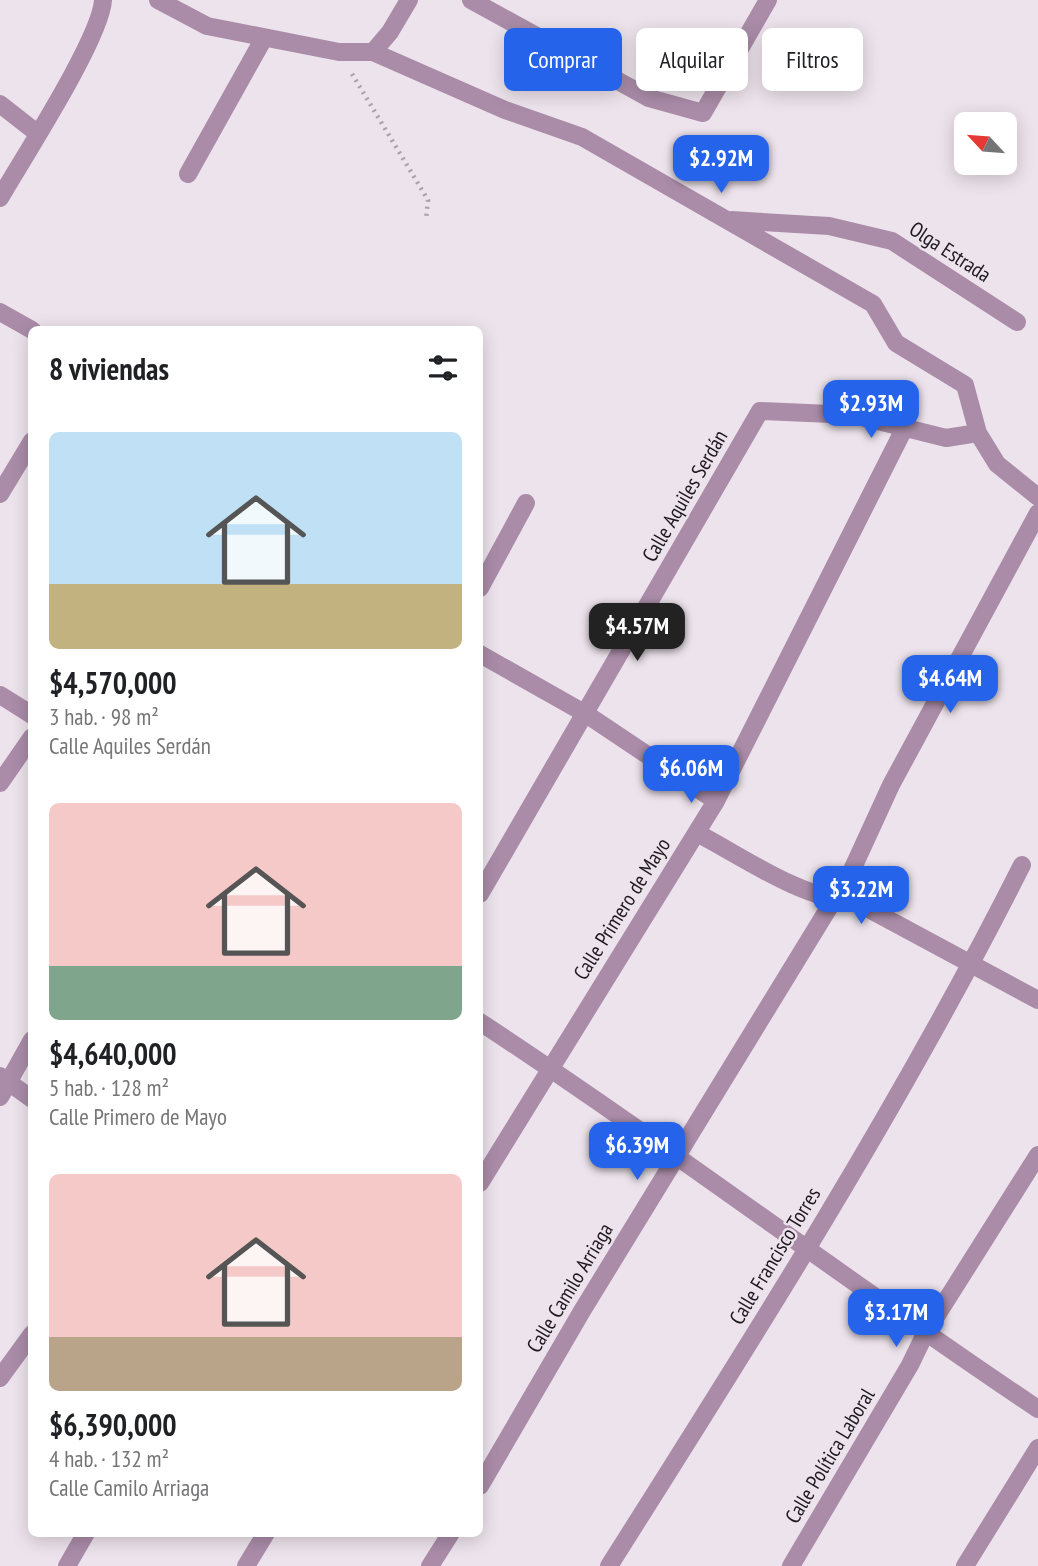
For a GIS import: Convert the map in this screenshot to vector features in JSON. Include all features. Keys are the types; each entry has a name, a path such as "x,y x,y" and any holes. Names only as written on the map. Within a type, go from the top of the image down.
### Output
{"street":[{"path":"0,198 85,47 102,11 103,0"},
{"path":"158,0 207,26 339,52 373,52 505,110 582,137 873,304 896,343 965,386 978,433 997,464 1038,497"},
{"path":"373,52 390,32 409,0"},
{"path":"471,0 649,98 703,113 768,0"},
{"path":"188,174 264,38"},
{"path":"0,104 37,133"},
{"name":"Olga Estrada","path":"727,220 829,226 892,241 1017,322"},
{"path":"0,312 28,328"},
{"name":"Calle Aquiles Serdán","path":"483,889 760,411 855,415 904,429"},
{"path":"904,429 946,438 978,433"},
{"name":"Calle Primero de Mayo","path":"483,1178 716,801 904,429"},
{"path":"0,494 28,448"},
{"path":"483,582 526,503"},
{"name":"Calle Camilo Arriaga","path":"483,1481 675,1157 852,870 891,785 1038,513"},
{"path":"483,656 586,714 716,801"},
{"path":"0,695 28,712"},
{"path":"0,783 28,743"},
{"path":"697,833 764,869 834,901 854,901 1038,1000"},
{"name":"Calle Francisco Torres","path":"609,1566 807,1250 920,1059 972,965 1022,864"},
{"path":"483,1024 550,1068 925,1334 1038,1409"},
{"path":"28,1046 3,1085 28,1097"},
{"name":"Calle Política Laboral","path":"791,1566 925,1334 1038,1155"},
{"path":"0,1378 28,1340"},
{"path":"965,1566 1038,1448"},
{"path":"67,1566 84,1537"},
{"path":"246,1566 263,1537"},
{"path":"430,1566 448,1537"}],"path":[{"path":"339,52 428,200 426,219"}]}
